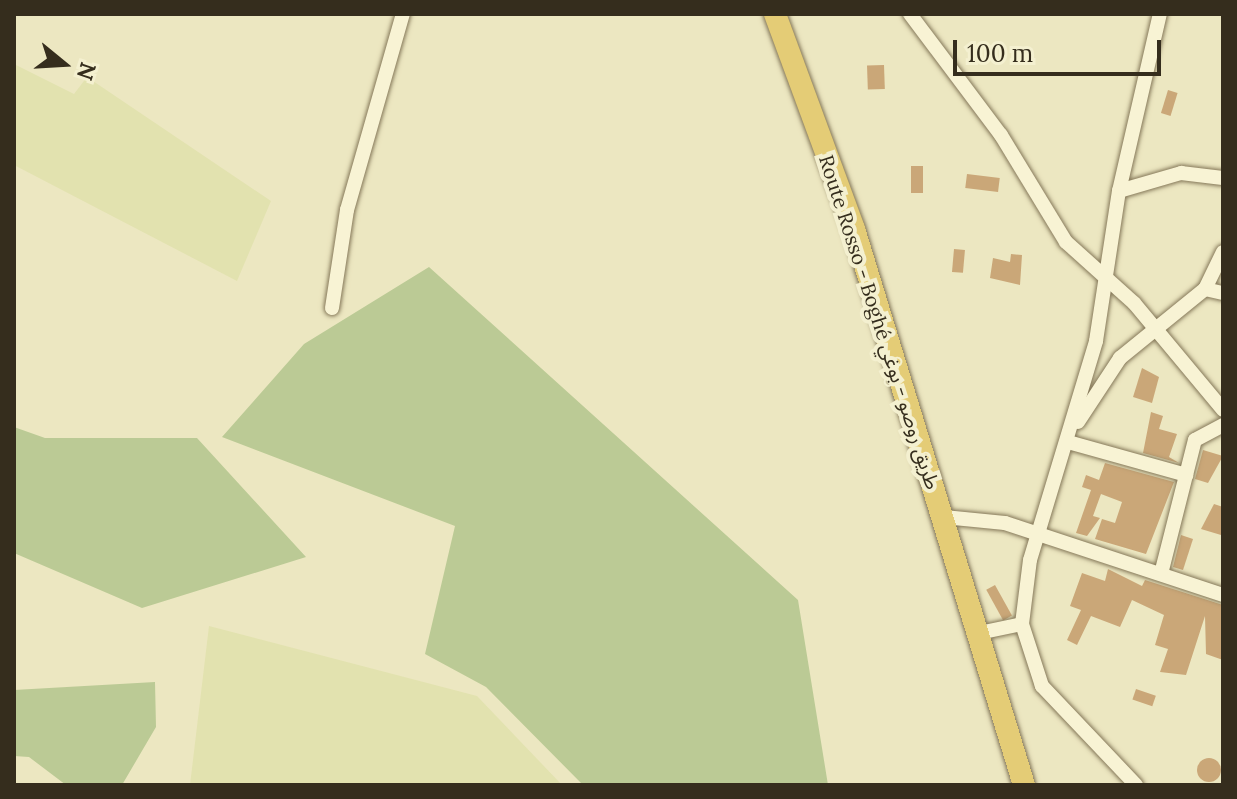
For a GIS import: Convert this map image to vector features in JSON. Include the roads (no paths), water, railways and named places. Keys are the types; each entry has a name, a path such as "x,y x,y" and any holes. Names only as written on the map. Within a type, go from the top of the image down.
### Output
{"highway":[{"name":"Route Rosso - Boghé طريق روصو - بوغي","path":"775,14 854,229 1024,785"}],"street":[{"path":"332,308 347,210 403,14"},
{"path":"910,14 1001,135 1066,242 1106,277 1223,410"},
{"path":"1136,785 1042,686 1022,624 1038,540 1069,438 1106,277 1119,191 1160,14"},
{"path":"1119,191 1181,173 1223,178"},
{"path":"1069,438 1120,358 1157,332 1205,289 1223,252"},
{"path":"1205,289 1223,293"},
{"path":"1162,570 1195,440 1223,425"},
{"path":"1069,438 1186,475"},
{"path":"944,517 1005,523 1038,540 1162,570 1223,595"},
{"path":"979,633 1022,624"}]}
